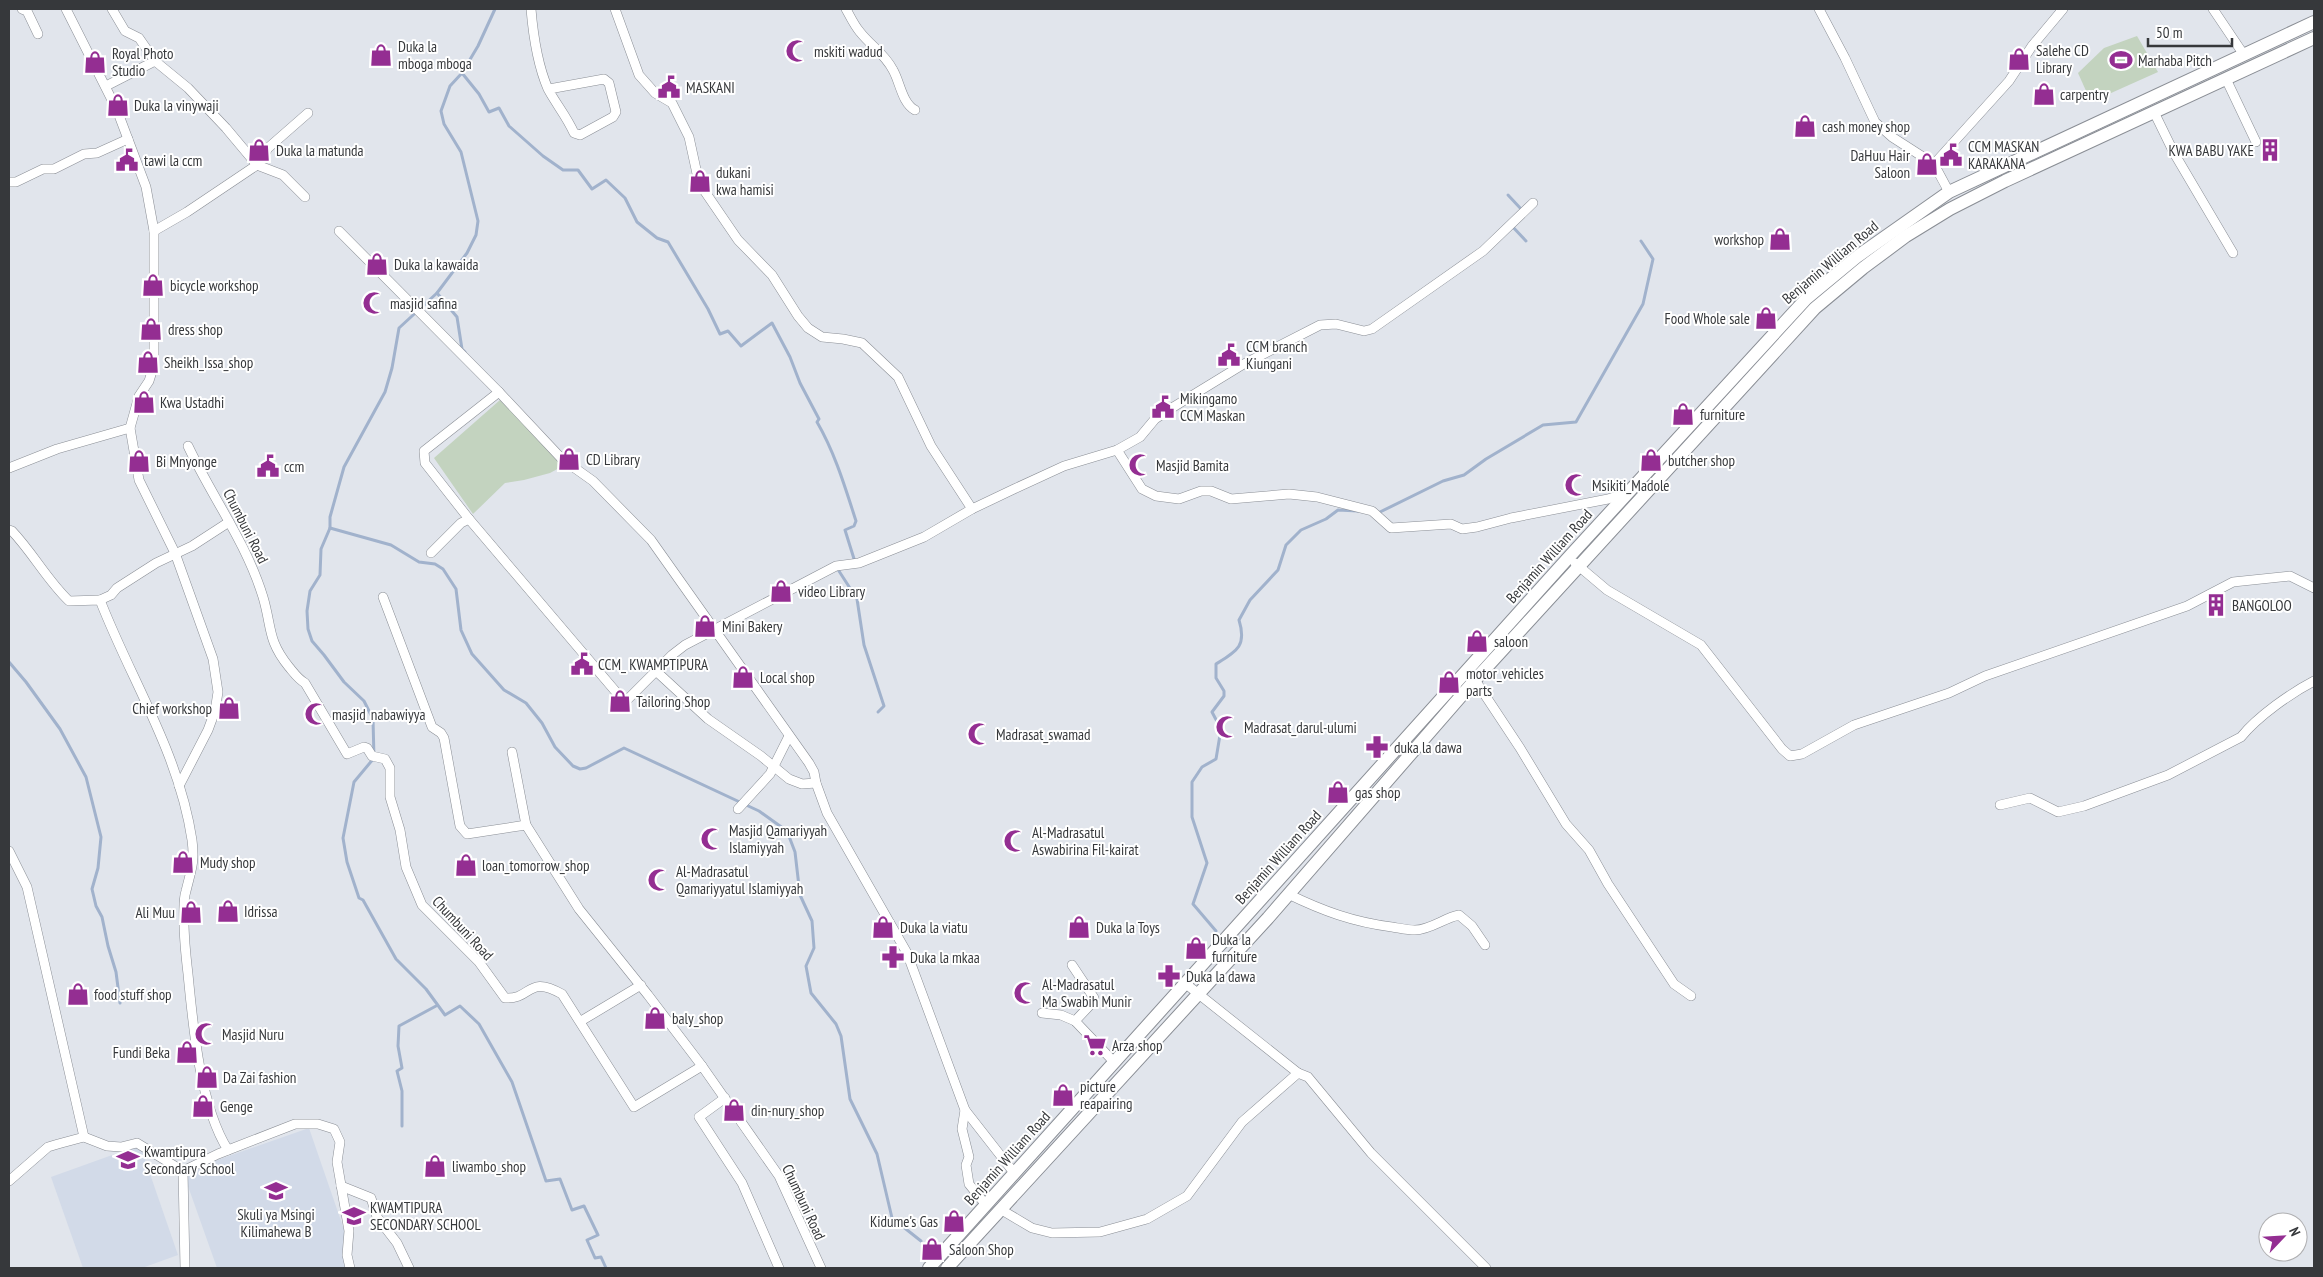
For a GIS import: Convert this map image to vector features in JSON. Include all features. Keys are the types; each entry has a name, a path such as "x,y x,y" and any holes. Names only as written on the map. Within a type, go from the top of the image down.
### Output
{"main road":[{"name":"Benjamin William Road","path":"947,1268 1288,894 1475,680 1630,492 1806,300 1858,256 1949,192 2314,22"},
{"name":"Benjamin William Road","path":"928,1268 1574,562 1815,308 1863,268 1906,236 1950,209 2314,38"}],"street":[{"path":"22,9 27,11 38,34"},
{"path":"66,9 106,86 128,139 146,187 154,231 154,366 148,381 138,396 130,428 140,480 175,553 213,660 218,692 215,711 208,730 179,786"},
{"path":"112,9 125,31 139,38 156,61 188,88 226,128 257,165 283,175 305,197"},
{"path":"532,9 533,28 542,72 548,89 576,135 580,135 613,117 616,112 609,83 604,79 548,89"},
{"path":"615,9 639,75 655,93 672,103 689,137 698,183 738,240 772,275 798,316 808,328 822,337 862,343 898,376 931,446 972,509"},
{"path":"846,9 859,31 892,67 900,89 911,108 915,110"},
{"path":"1819,9 1845,58 1875,122 1892,137 1934,164 1949,192"},
{"path":"1934,164 2009,81 2032,46 2063,9"},
{"path":"2213,9 2244,55"},
{"path":"106,86 156,61"},
{"path":"2226,79 2256,142"},
{"path":"2154,112 2174,153 2233,253"},
{"path":"154,231 187,212 257,165 268,148 308,113"},
{"path":"9,182 16,182 43,168 54,169 84,154 97,153 128,139"},
{"path":"499,392 424,451 425,463 469,519 622,699 628,699 672,655 714,629 836,566 859,563 924,537 972,509 1064,466 1117,450 1140,437 1155,420 1175,406 1242,366 1320,325 1336,324 1364,331 1372,329 1482,251 1533,203"},
{"path":"339,232 499,392 562,459 593,481 651,540 788,736 809,763 814,772 827,813 906,953 965,1110 1015,1174"},
{"path":"9,468 57,449 130,428"},
{"name":"Chumbuni Road","path":"188,446 243,545 254,570 263,598 272,642 278,654 299,680 305,683 347,754 364,747 375,756 385,759 390,768 390,797 400,830 406,868 422,906 479,962 505,998 510,999 538,985 551,988 562,994 581,1021 634,1107 702,1066 779,1176 819,1266"},
{"path":"1117,450 1142,489 1156,496 1179,499 1201,491 1212,491 1231,499 1289,494 1317,497 1375,514 1390,528 1451,524 1462,529 1608,499 1630,492"},
{"path":"431,553 461,523 469,519"},
{"path":"9,530 29,548 55,587 70,601 100,600 111,595 117,588 156,562 192,546 229,522"},
{"path":"1574,562 1607,590 1701,645 1782,749 1790,756 1802,754 1854,724 1949,693 1986,676 2187,606 2233,582 2290,576 2314,588"},
{"path":"383,597 432,727 441,733 444,738 460,826 463,832 467,834 526,825"},
{"path":"100,600 111,629 166,747 179,786 190,830 194,862 185,893 184,923 190,997 207,1096 214,1122 228,1150"},
{"path":"657,672 708,719 773,765 789,779 802,784 816,782"},
{"path":"1475,680 1520,748 1566,824 1589,850 1608,884 1674,984 1691,996"},
{"path":"2000,805 2030,798 2058,812 2065,811 2092,804 2168,774 2241,737 2249,726 2314,681"},
{"path":"738,809 770,774 788,736"},
{"path":"512,752 526,825 579,909 641,985 702,1066"},
{"path":"9,851 27,887 84,1137"},
{"path":"1288,894 1318,909 1359,922 1416,930 1428,927 1446,917 1459,915 1472,926 1485,945"},
{"path":"1072,965 1094,998 1093,1002 1075,1021"},
{"path":"1186,984 1298,1073 1308,1077 1371,1153 1486,1268"},
{"path":"581,1021 641,985"},
{"path":"1042,1013 1061,1015 1075,1021 1115,1063"},
{"path":"1000,1209 1032,1228 1052,1233 1100,1232 1146,1219 1187,1196 1242,1122 1298,1073"},
{"path":"725,1098 699,1118 742,1183 779,1268"},
{"path":"965,1110 962,1129 969,1157 966,1165 969,1184 986,1205"},
{"path":"183,1171 228,1150 295,1124 318,1124 334,1129 340,1142 337,1162 349,1231 348,1255 350,1268"},
{"path":"9,1181 48,1147 84,1137 107,1146 121,1147 138,1143 183,1171"},
{"path":"183,1171 185,1268"},
{"path":"341,1186 371,1198 377,1217 397,1243 410,1268"},
{"path":"809,1268 819,1266"}],"shaded area":[{"path":"309,1128 350,1247 342,1250 348,1268 217,1268 183,1172"},
{"path":"140,1145 178,1255 142,1268 83,1268 51,1177"}],"green space":[{"name":"Marhaba Pitch","path":"2137,36 2158,72 2091,102 2078,73 2104,48"},
{"path":"500,400 563,466 550,473 505,483 473,514 434,458"}],"waterway":[{"path":"495,9 478,46 462,73 450,86 441,111 444,124 461,152 478,221 476,235 467,253 437,293 399,328 392,368 385,392 344,467 330,517 330,528 321,549 320,575 310,591 307,611 308,629 312,641 344,682 364,701 373,719 374,758 354,782 343,838 347,862 359,898 363,900 396,959 426,989 445,1015 460,1006 479,1024 512,1082 546,1181 560,1179 572,1210 584,1206 598,1235 587,1240 595,1258 601,1257 606,1268"},
{"path":"462,73 479,94 489,112 499,108 509,126 543,156 563,170 578,170 592,189 606,180 625,198 637,222 657,238 668,242 708,309 720,334 728,331 741,346 772,323 819,419 817,422 844,483 856,521 854,526 845,530 855,562"},
{"path":"1508,195 1522,210"},
{"path":"1511,225 1526,241"},
{"path":"1378,513 1443,481 1464,475 1486,459 1543,425 1576,422 1643,304 1653,259 1641,241"},
{"path":"437,293 457,317 462,349 465,352"},
{"path":"1216,931 1193,904 1207,863 1192,817 1192,782 1202,767 1216,759 1221,729 1212,712 1224,696 1224,691 1216,678 1216,664 1235,651 1241,642 1242,636 1239,620 1250,600 1278,570 1286,545 1301,530 1326,519 1338,510 1358,511"},
{"path":"330,528 391,545 419,562 435,564 443,569 456,589 461,630 472,654 504,690 526,703 542,723 555,747 573,766 580,769 586,768 624,748 759,811 787,831 795,852 800,895 812,921 814,948 806,966 811,993 836,1024 841,1036 850,1099 877,1154 892,1218 921,1241"},
{"path":"837,568 857,599 864,645 884,706 878,712"},
{"path":"9,662 60,729 86,777 101,837 98,868 92,889 96,906 102,917 116,972 120,1003"},
{"path":"402,1126 402,1091 397,1071 402,1068 398,1046 399,1026 436,1006"}],"place":[{"name":"mskiti wadud","path":"797,51"},
{"name":"Duka la mboga mboga","path":"381,55"},
{"name":"Salehe CD Library","path":"2019,59"},
{"name":"Marhaba Pitch","path":"2121,60"},
{"name":"Royal Photo Studio","path":"95,62"},
{"name":"MASKANI","path":"669,87"},
{"name":"carpentry","path":"2044,94"},
{"name":"Duka la vinywaji","path":"118,105"},
{"name":"cash money shop","path":"1805,126"},
{"name":"Duka la matunda","path":"259,150"},
{"name":"KWA BABU YAKE","path":"2270,150"},
{"name":"CCM MASKAN KARAKANA","path":"1951,155"},
{"name":"tawi la ccm","path":"127,160"},
{"name":"DaHuu Hair Saloon","path":"1927,164"},
{"name":"dukani kwa hamisi","path":"700,181"},
{"name":"workshop","path":"1780,239"},
{"name":"Duka la kawaida","path":"377,264"},
{"name":"bicycle workshop","path":"153,285"},
{"name":"masjid safina","path":"374,303"},
{"name":"Food Whole sale","path":"1766,318"},
{"name":"dress shop","path":"151,329"},
{"name":"CCM branch Kiungani","path":"1229,355"},
{"name":"Sheikh_Issa_shop","path":"148,362"},
{"name":"Kwa Ustadhi","path":"144,402"},
{"name":"Mikingamo CCM Maskan","path":"1163,407"},
{"name":"furniture","path":"1683,414"},
{"name":"CD Library","path":"569,459"},
{"name":"butcher shop","path":"1651,460"},
{"name":"Bi Mnyonge","path":"139,461"},
{"name":"Masjid Bamita","path":"1140,465"},
{"name":"ccm","path":"268,466"},
{"name":"Msikiti_Madole","path":"1576,485"},
{"name":"video Library","path":"781,591"},
{"name":"BANGOLOO","path":"2216,605"},
{"name":"Mini Bakery","path":"705,626"},
{"name":"saloon","path":"1477,641"},
{"name":"CCM_ KWAMPTIPURA","path":"582,664"},
{"name":"Local shop","path":"743,677"},
{"name":"motor_vehicles parts","path":"1449,682"},
{"name":"Tailoring Shop","path":"620,701"},
{"name":"Chief workshop","path":"229,708"},
{"name":"masjid_nabawiyya","path":"316,714"},
{"name":"Madrasat_darul-ulumi","path":"1227,727"},
{"name":"Madrasat_swamad","path":"979,734"},
{"name":"duka la dawa","path":"1377,747"},
{"name":"gas shop","path":"1338,792"},
{"name":"Masjid Qamariyyah Islamiyyah","path":"712,839"},
{"name":"Al-Madrasatul Aswabirina Fil-kairat","path":"1015,841"},
{"name":"Mudy shop","path":"183,862"},
{"name":"loan_tomorrow_shop","path":"466,865"},
{"name":"Al-Madrasatul Qamariyyatul Islamiyyah","path":"659,880"},
{"name":"Idrissa","path":"228,911"},
{"name":"Ali Muu","path":"191,912"},
{"name":"Duka la viatu","path":"883,927"},
{"name":"Duka la Toys","path":"1079,927"},
{"name":"Duka la furniture","path":"1196,948"},
{"name":"Duka la mkaa","path":"893,957"},
{"name":"Duka la dawa","path":"1169,976"},
{"name":"Al-Madrasatul Ma Swabih Munir","path":"1025,993"},
{"name":"food stuff shop","path":"78,994"},
{"name":"baly_shop","path":"655,1018"},
{"name":"Masjid Nuru","path":"206,1034"},
{"name":"Arza shop","path":"1095,1045"},
{"name":"Fundi Beka","path":"187,1052"},
{"name":"Da Zai fashion","path":"207,1077"},
{"name":"picture reapairing","path":"1063,1095"},
{"name":"Genge","path":"203,1106"},
{"name":"din-nury_shop","path":"734,1110"},
{"name":"Kwamtipura Secondary School","path":"128,1160"},
{"name":"liwambo_shop","path":"435,1166"},
{"name":"Skuli ya Msingi Kilimahewa B","path":"276,1191"},
{"name":"KWAMTIPURA SECONDARY SCHOOL","path":"354,1216"},
{"name":"Kidume's Gas","path":"954,1221"},
{"name":"Saloon Shop","path":"932,1249"}]}
